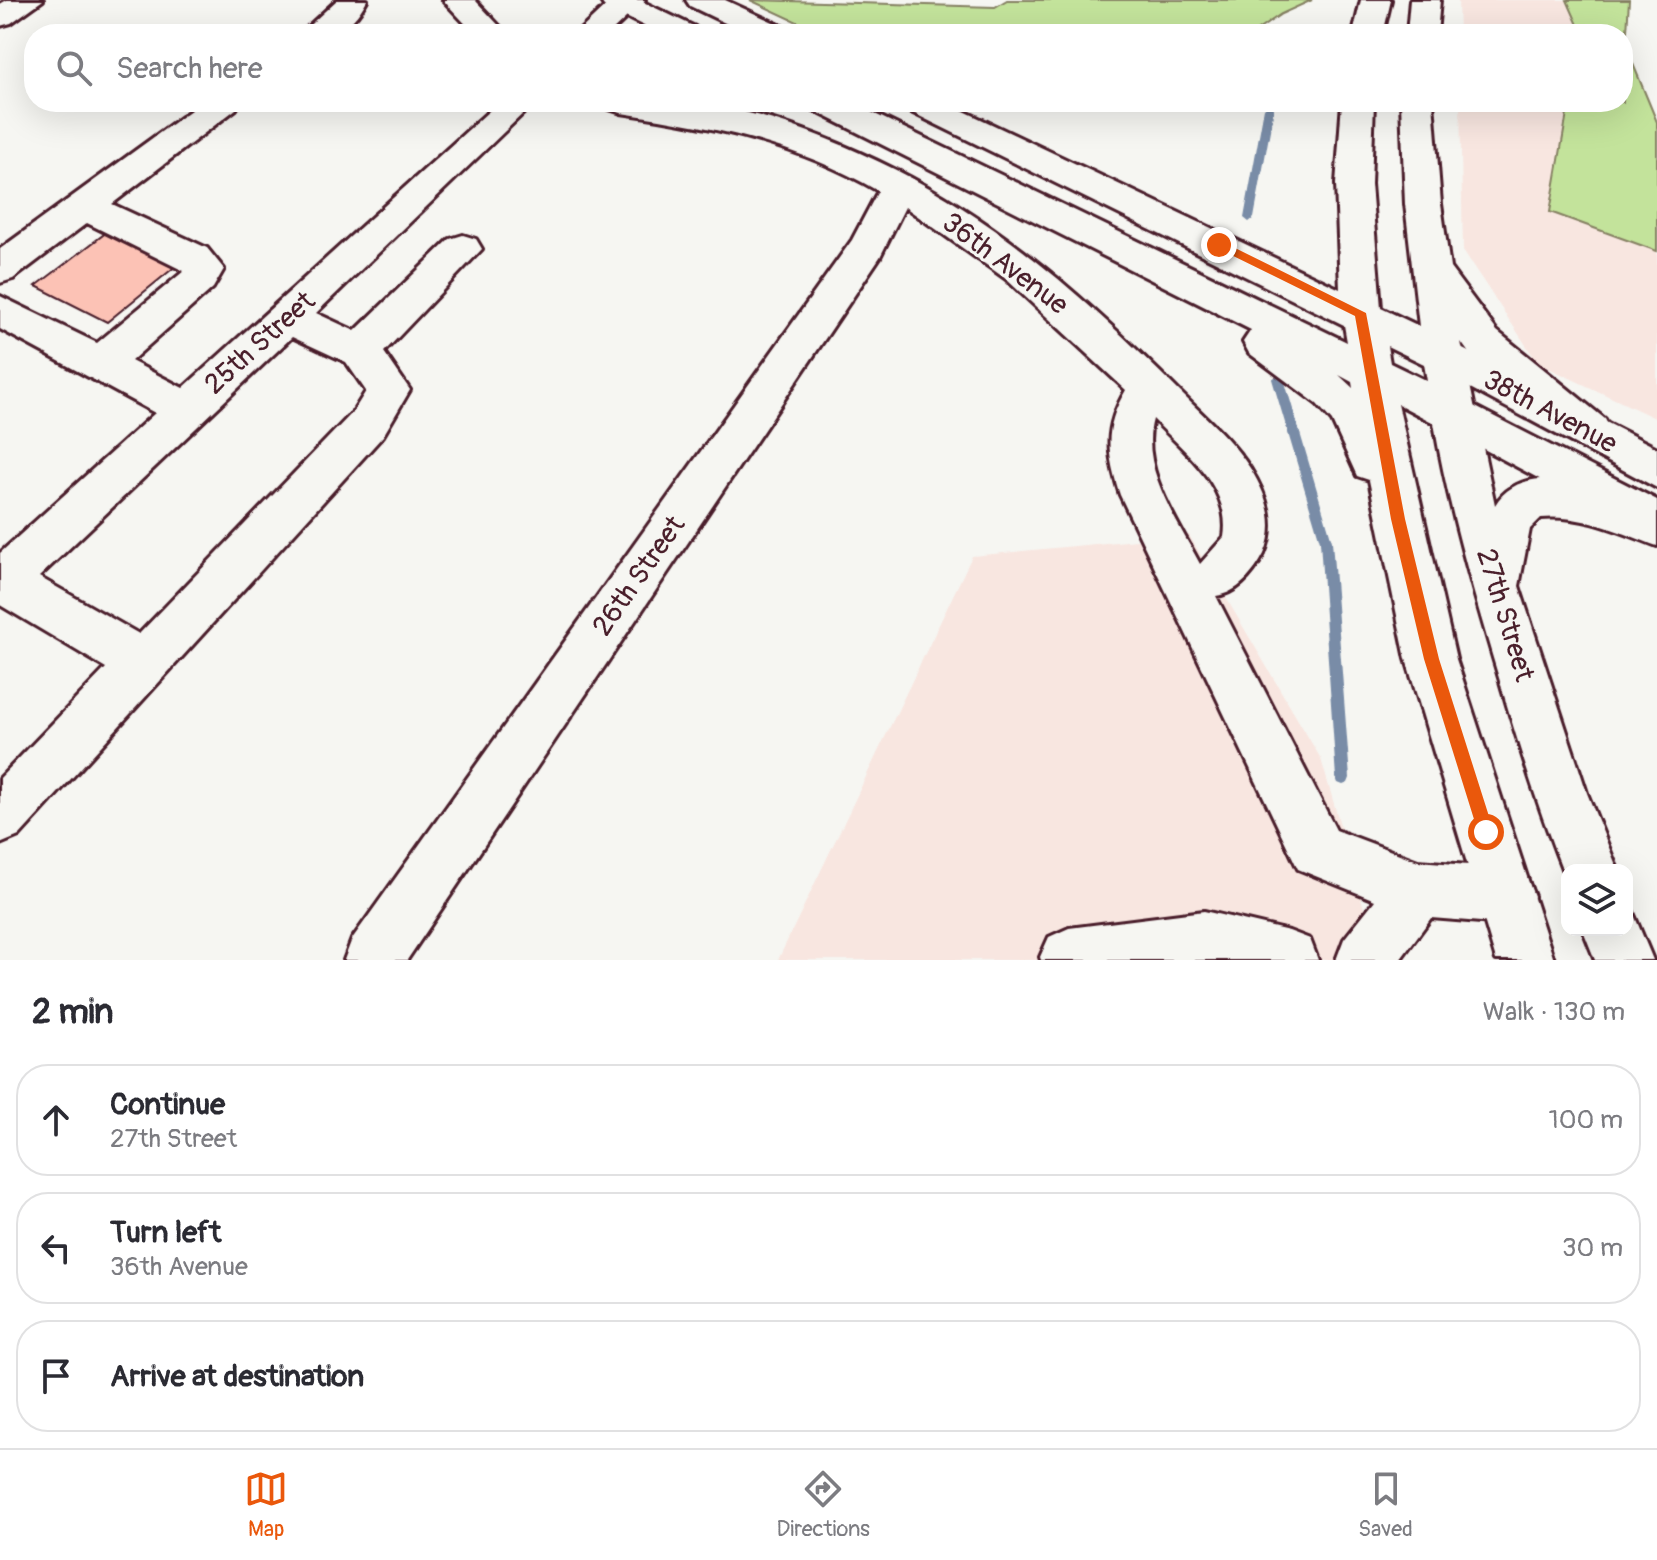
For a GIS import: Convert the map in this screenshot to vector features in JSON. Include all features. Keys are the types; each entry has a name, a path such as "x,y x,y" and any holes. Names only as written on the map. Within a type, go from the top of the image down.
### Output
{"main road":[{"path":"0,17 28,0"},
{"path":"328,24 346,11 352,0"},
{"path":"458,0 482,24"},
{"path":"701,0 752,24"},
{"path":"1370,24 1376,0"},
{"path":"1423,24 1425,0"},
{"path":"601,24 623,2 665,24"},
{"path":"0,269 211,112"},
{"name":"25th Street","path":"1,582 508,112"},
{"name":"36th Avenue","path":"668,112 786,137 838,156 955,224 1019,270 1082,322 1217,459 1236,483 1244,505 1248,532 1241,554 1218,575"},
{"name":"36th Avenue","path":"843,112 1454,413"},
{"path":"938,112 1443,355"},
{"path":"1357,112 1352,211 1360,313 1398,519 1432,659 1525,960"},
{"name":"27th Street","path":"1418,112 1423,204 1443,355 1466,480 1496,590 1560,793 1588,864"},
{"name":"26th Street","path":"373,960 867,247 897,188"},
{"path":"84,206 194,258 205,269 200,278 100,364"},
{"path":"1219,245 1276,261 1313,259 1332,248 1352,211"},
{"path":"360,351 463,249"},
{"path":"1432,271 1483,342 1590,431"},
{"path":"1212,293 1257,338 1304,370 1348,411 1398,519"},
{"path":"0,311 187,410"},
{"path":"0,817 368,424 389,390 360,351 289,318"},
{"name":"38th Avenue","path":"1443,355 1657,469"},
{"path":"1150,389 1134,408 1125,444 1142,495 1317,850 1418,889 1506,896"},
{"name":"38th Avenue","path":"1454,413 1657,524"},
{"path":"1496,590 1505,536 1514,514 1527,500 1544,497 1578,500 1657,524"},
{"path":"1,582 144,664"},
{"path":"1365,960 1418,889"},
{"path":"1614,936 1624,960"},
{"path":"1070,960 1069,957 1204,940 1289,960"}],"shaded area":[{"path":"1458,0 1596,0 1594,24 1459,24"},
{"path":"1460,112 1592,112 1657,244 1657,419 1538,363 1463,251"},
{"path":"1189,535 1321,759 1379,960 778,960 972,556"}],"green space":[{"path":"750,0 995,7 1007,0 1312,0 1266,24 802,24"},
{"path":"1567,0 1629,0 1627,24 1578,24"},
{"path":"1633,64 1657,122 1657,251 1550,212 1567,112 1633,112"}],"building":[{"path":"107,232 176,266 107,322 36,286"}],"waterway":[{"path":"1249,218 1268,112"},
{"path":"1278,379 1326,541 1343,778"}],"route":[{"path":"1219,245 1360,313 1398,519 1432,659 1486,832"}]}
